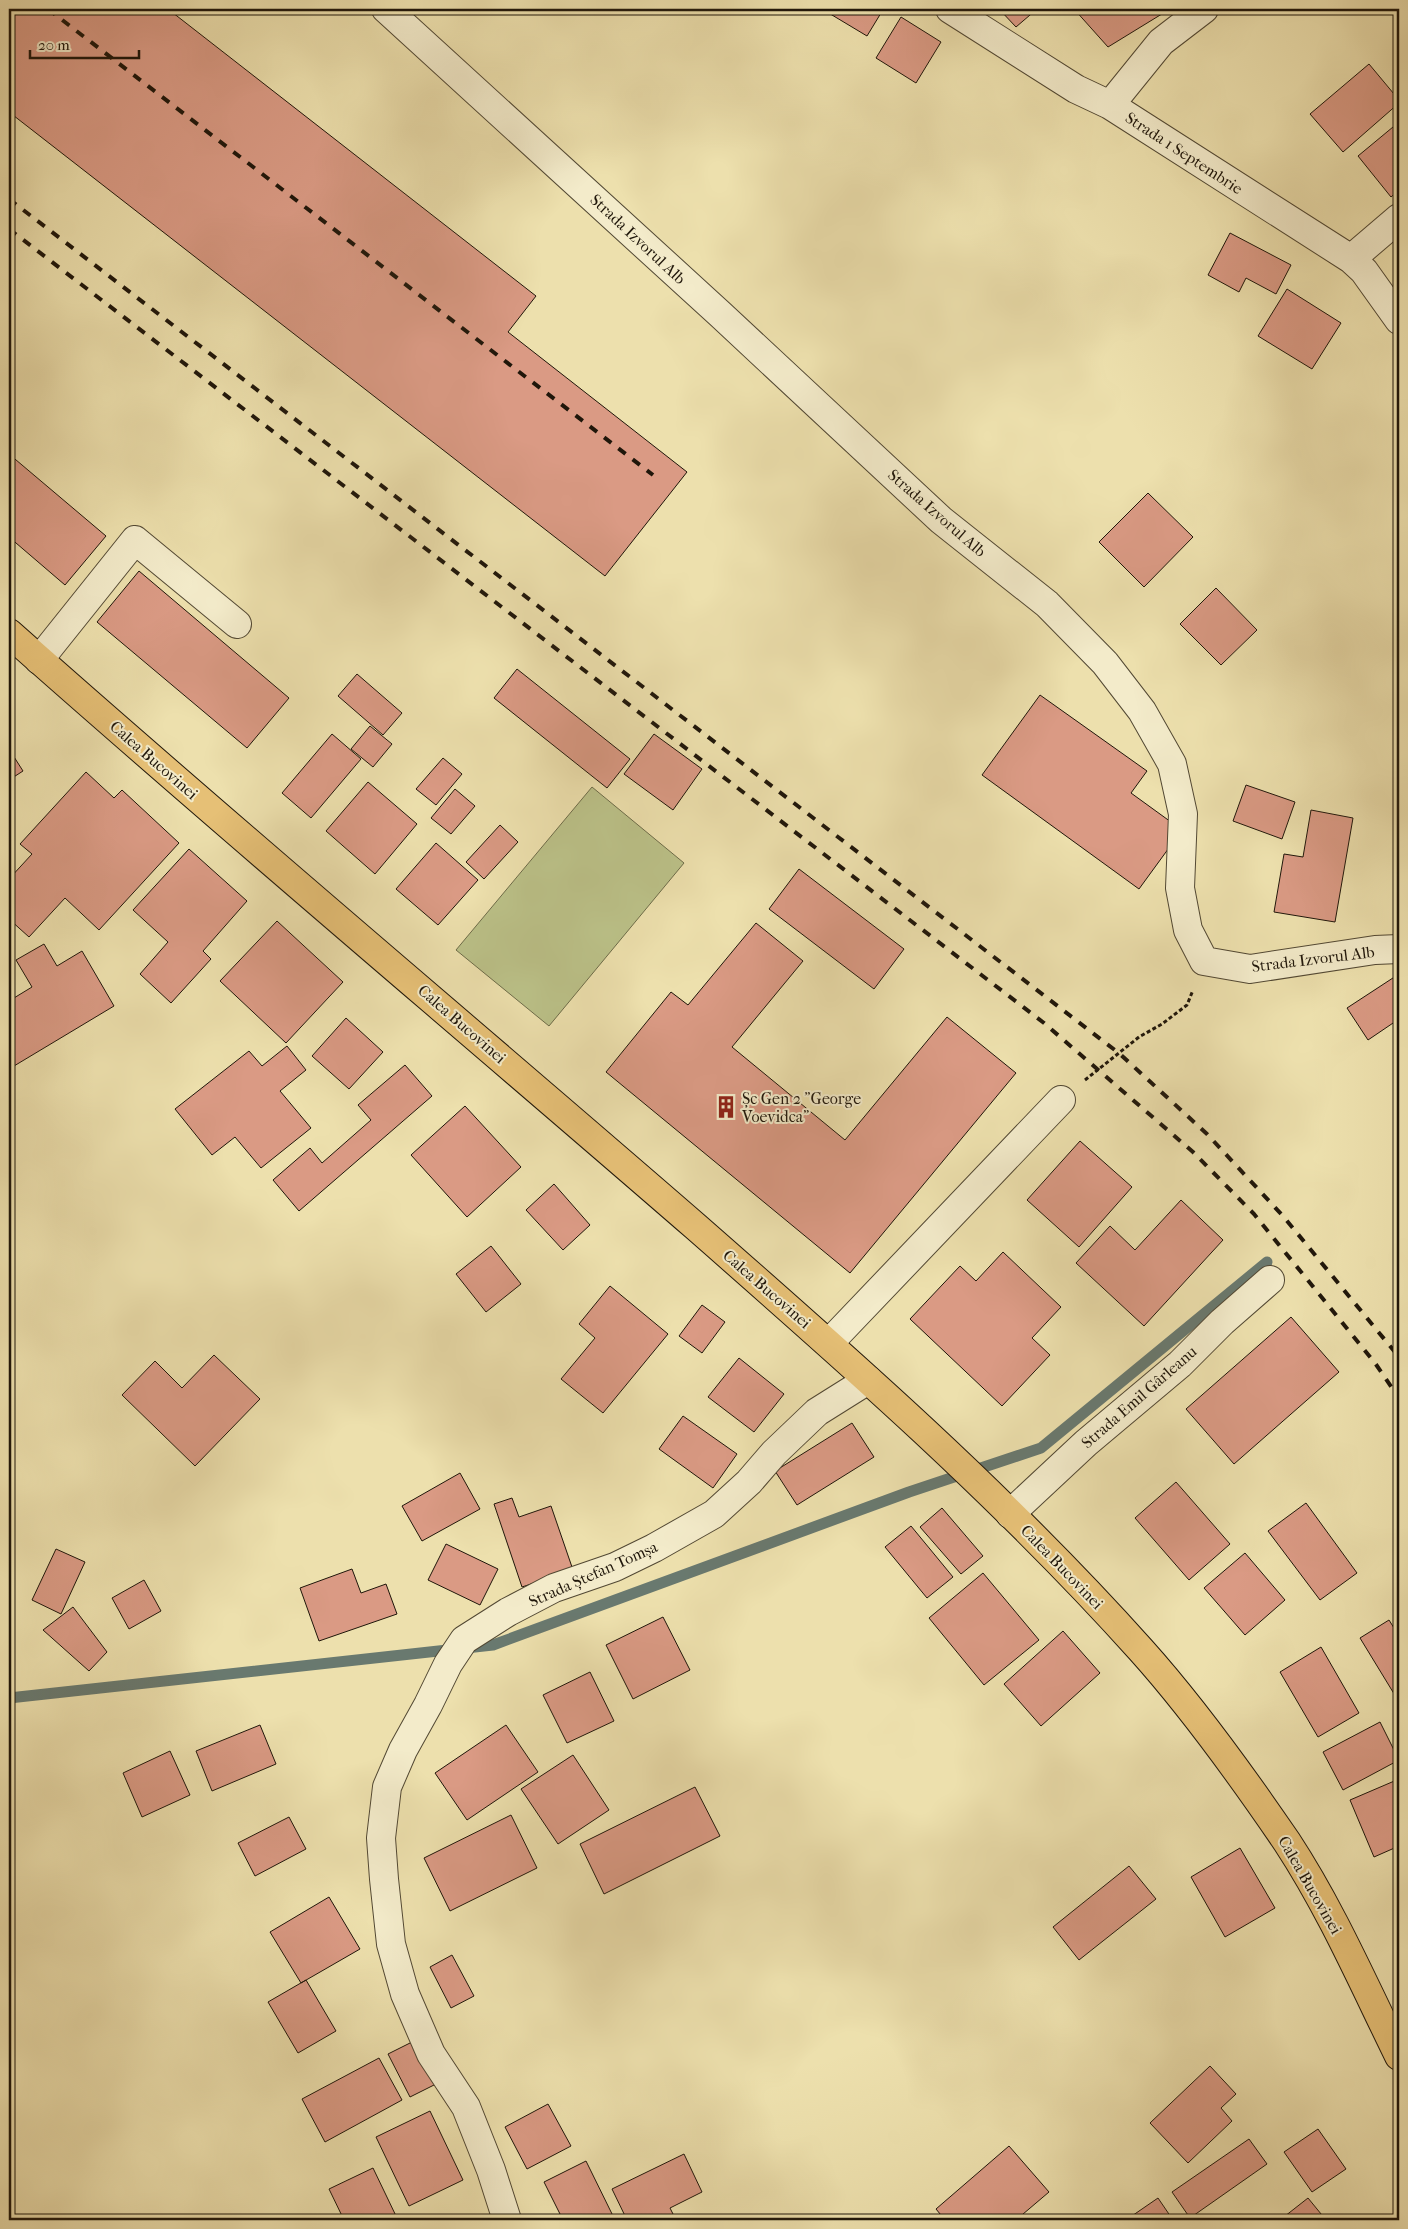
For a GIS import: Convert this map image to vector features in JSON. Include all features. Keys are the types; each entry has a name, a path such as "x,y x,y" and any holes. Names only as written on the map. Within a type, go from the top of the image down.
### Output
{"highway":[{"name":"Calea Bucovinei","path":"9,633 829,1343 985,1489 1083,1587 1144,1653 1192,1712 1289,1846 1334,1924 1399,2056"}],"street":[{"name":"Strada Izvorul Alb","path":"386,9 720,314 941,520 1047,604 1105,663 1142,710 1172,764 1183,814 1180,888 1188,930 1204,961 1250,969 1375,950 1399,949"},
{"name":"Strada 1 Septembrie","path":"950,9 977,19 1076,89 1110,105 1351,259 1364,272 1399,320"},
{"path":"1110,105 1161,42 1204,9"},
{"path":"1351,259 1399,218"},
{"path":"40,660 135,540 237,624"},
{"path":"829,1343 1061,1100"},
{"name":"Strada Emil Gârleanu","path":"1010,1514 1086,1443 1180,1364 1222,1322 1270,1280"},
{"name":"Strada Ștefan Tomșa","path":"507,2220 491,2170 466,2108 431,2054 405,1994 391,1944 381,1838 386,1787 448,1664 464,1640 508,1612 554,1588 615,1567 714,1514 749,1482 774,1453 818,1412 868,1380"}],"path":[{"path":"1061,1100 1140,1037 1162,1024 1187,1005 1204,961"}],"green space":[{"path":"592,787 684,863 549,1026 456,950"}],"building":[{"path":"9,9 168,9 536,296 508,332 687,472 605,576 9,112"},
{"path":"822,9 874,9 881,13 867,36"},
{"path":"999,9 1037,9 1016,27"},
{"path":"1074,9 1170,9 1108,47"},
{"path":"901,17 941,42 916,83 876,58"},
{"path":"1369,64 1399,100 1399,103 1343,152 1310,114"},
{"path":"1399,122 1399,190 1391,197 1358,156"},
{"path":"1230,233 1291,265 1276,294 1246,278 1239,292 1208,275"},
{"path":"1287,289 1341,323 1312,369 1258,336"},
{"path":"9,454 106,536 65,585 9,537"},
{"path":"1148,493 1193,537 1144,587 1099,542"},
{"path":"139,571 289,698 247,748 97,622"},
{"path":"1216,588 1257,630 1221,665 1180,624"},
{"path":"517,669 630,759 607,788 494,698"},
{"path":"357,674 402,713 383,735 338,696"},
{"path":"1040,695 1147,771 1131,793 1182,830 1139,889 982,775"},
{"path":"370,726 392,744 373,767 351,749"},
{"path":"332,734 361,759 311,818 282,793"},
{"path":"654,734 702,769 673,810 624,774"},
{"path":"9,749 23,771 9,780"},
{"path":"443,758 462,774 436,805 416,789"},
{"path":"86,772 114,798 122,790 179,843 99,930 65,898 29,937 9,919 9,879 32,854 20,844"},
{"path":"368,782 417,824 375,874 326,831"},
{"path":"1246,785 1295,802 1282,839 1233,821"},
{"path":"455,789 475,806 451,834 431,818"},
{"path":"1311,810 1353,818 1335,922 1274,912 1284,854 1303,857"},
{"path":"500,825 518,842 484,879 466,862"},
{"path":"436,843 478,880 438,925 396,889"},
{"path":"189,849 247,901 203,951 211,959 171,1003 140,974 168,942 133,910"},
{"path":"799,869 904,949 874,989 769,909"},
{"path":"277,921 343,982 286,1043 220,981"},
{"name":"Șc Gen 2 \"George Voevidca\"","path":"756,923 803,961 732,1047 845,1140 947,1017 1016,1073 850,1273 606,1072 671,992 688,1005"},
{"path":"44,944 57,966 82,951 114,1006 9,1069 9,1001 32,987 16,960"},
{"path":"1399,974 1399,1019 1368,1040 1347,1008"},
{"path":"346,1018 383,1052 349,1089 312,1056"},
{"path":"287,1046 306,1070 280,1091 311,1128 261,1168 235,1137 212,1155 175,1109 249,1051 262,1066"},
{"path":"405,1065 432,1096 299,1211 273,1180 310,1148 322,1163 371,1120 358,1105"},
{"path":"465,1106 521,1167 467,1217 411,1155"},
{"path":"1080,1141 1132,1187 1079,1247 1027,1200"},
{"path":"554,1184 590,1225 563,1250 526,1210"},
{"path":"1181,1200 1223,1240 1144,1326 1076,1263 1110,1226 1135,1250"},
{"path":"491,1246 521,1284 486,1312 456,1274"},
{"path":"1003,1252 1061,1307 1032,1338 1050,1355 1002,1406 910,1319 960,1266 976,1281"},
{"path":"610,1286 668,1334 603,1413 561,1379 595,1338 579,1324"},
{"path":"702,1305 725,1322 702,1353 679,1336"},
{"path":"1291,1317 1339,1372 1234,1464 1186,1409"},
{"path":"214,1355 260,1399 195,1466 122,1395 155,1361 182,1388"},
{"path":"739,1358 784,1394 754,1432 708,1397"},
{"path":"683,1416 737,1454 713,1488 659,1449"},
{"path":"852,1423 874,1457 797,1505 775,1471"},
{"path":"460,1473 480,1509 422,1541 402,1506"},
{"path":"1176,1482 1230,1544 1189,1580 1135,1518"},
{"path":"512,1498 519,1517 551,1506 573,1570 522,1587 494,1504"},
{"path":"1306,1503 1357,1573 1320,1600 1268,1531"},
{"path":"942,1508 983,1556 961,1574 920,1527"},
{"path":"911,1526 953,1577 927,1598 885,1547"},
{"path":"446,1544 498,1569 480,1605 428,1580"},
{"path":"56,1549 85,1562 61,1614 32,1600"},
{"path":"1245,1553 1285,1600 1245,1635 1204,1588"},
{"path":"352,1569 361,1593 386,1584 397,1614 319,1641 300,1588"},
{"path":"983,1573 1039,1640 984,1685 929,1618"},
{"path":"144,1580 161,1611 129,1629 112,1598"},
{"path":"73,1607 107,1652 89,1671 43,1630"},
{"path":"663,1617 690,1670 633,1699 606,1645"},
{"path":"1389,1620 1399,1636 1399,1695 1396,1697 1360,1638"},
{"path":"1063,1631 1100,1673 1041,1726 1004,1684"},
{"path":"1321,1647 1359,1713 1318,1737 1280,1672"},
{"path":"590,1672 614,1721 567,1743 543,1695"},
{"path":"1380,1722 1399,1760 1343,1790 1323,1752"},
{"path":"260,1725 276,1764 212,1791 196,1751"},
{"path":"506,1725 538,1772 467,1820 435,1773"},
{"path":"170,1751 190,1795 142,1817 123,1773"},
{"path":"573,1755 609,1810 558,1844 521,1789"},
{"path":"1399,1779 1399,1846 1374,1857 1350,1800"},
{"path":"695,1787 720,1836 604,1894 580,1844"},
{"path":"511,1815 537,1868 450,1911 424,1858"},
{"path":"289,1817 306,1849 255,1876 238,1843"},
{"path":"1240,1848 1275,1908 1225,1937 1191,1877"},
{"path":"1129,1866 1156,1899 1079,1960 1053,1927"},
{"path":"329,1897 360,1949 301,1983 270,1932"},
{"path":"452,1955 474,1996 451,2008 430,1967"},
{"path":"306,1980 336,2031 298,2053 268,2002"},
{"path":"420,2038 442,2081 410,2097 388,2054"},
{"path":"379,2058 402,2100 325,2142 302,2099"},
{"path":"1210,2066 1236,2094 1221,2108 1232,2121 1188,2163 1150,2123"},
{"path":"548,2104 571,2146 527,2169 505,2127"},
{"path":"430,2111 463,2180 409,2206 376,2137"},
{"path":"1318,2129 1346,2169 1312,2192 1284,2152"},
{"path":"1249,2139 1267,2164 1190,2218 1172,2192"},
{"path":"1009,2146 1049,2192 1016,2220 945,2220 936,2209"},
{"path":"684,2154 702,2192 670,2208 676,2220 627,2220 612,2189"},
{"path":"586,2161 615,2220 563,2220 544,2182"},
{"path":"373,2168 397,2218 393,2220 344,2220 329,2189"},
{"path":"1158,2198 1173,2220 1126,2220"},
{"path":"1308,2198 1326,2220 1280,2220"}],"waterway":[{"path":"9,1698 493,1645 909,1492 1041,1448 1267,1262"}],"railway":[{"path":"48,9 653,475"},
{"path":"9,199 1120,1054 1207,1134 1283,1216 1399,1357"},
{"path":"9,229 1044,1023 1193,1152 1254,1214 1375,1363 1399,1398"}],"place":[{"name":"Șc Gen 2 \"George Voevidca\"","path":"726,1107"}]}
